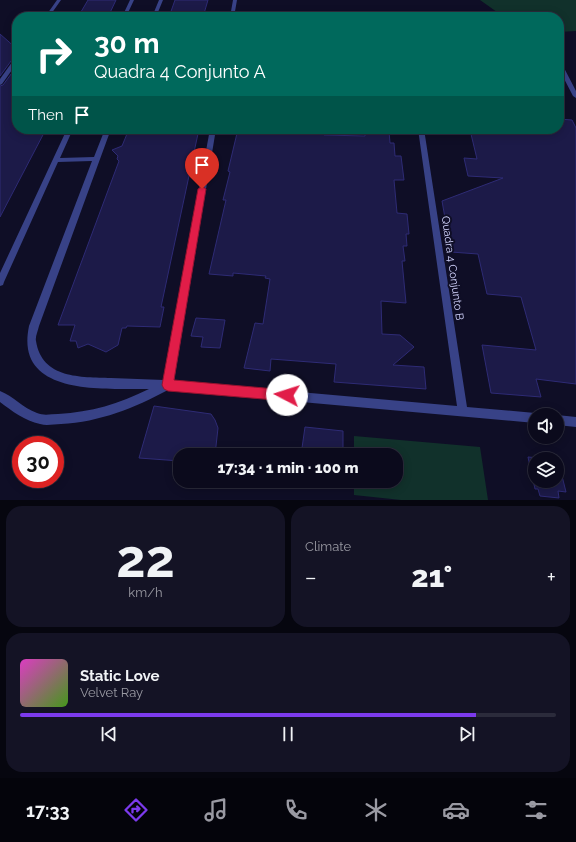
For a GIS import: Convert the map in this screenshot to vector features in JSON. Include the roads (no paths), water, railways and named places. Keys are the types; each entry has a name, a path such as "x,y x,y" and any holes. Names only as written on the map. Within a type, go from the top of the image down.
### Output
{"street":[{"path":"51,12 59,0"},
{"path":"126,12 132,0"},
{"path":"156,12 161,0"},
{"path":"233,12 235,0"},
{"path":"0,83 12,66"},
{"path":"564,73 576,96"},
{"path":"0,282 68,134"},
{"path":"106,134 34,326 31,340 37,360 50,373 64,379 84,382 168,385 528,417"},
{"path":"168,385 212,134"},
{"name":"Quadra 4 Conjunto B","path":"422,134 463,411"},
{"path":"55,160 96,159"},
{"path":"0,396 20,411 41,420 66,419 100,416 122,408 168,385"},
{"path":"564,421 576,422"}]}
